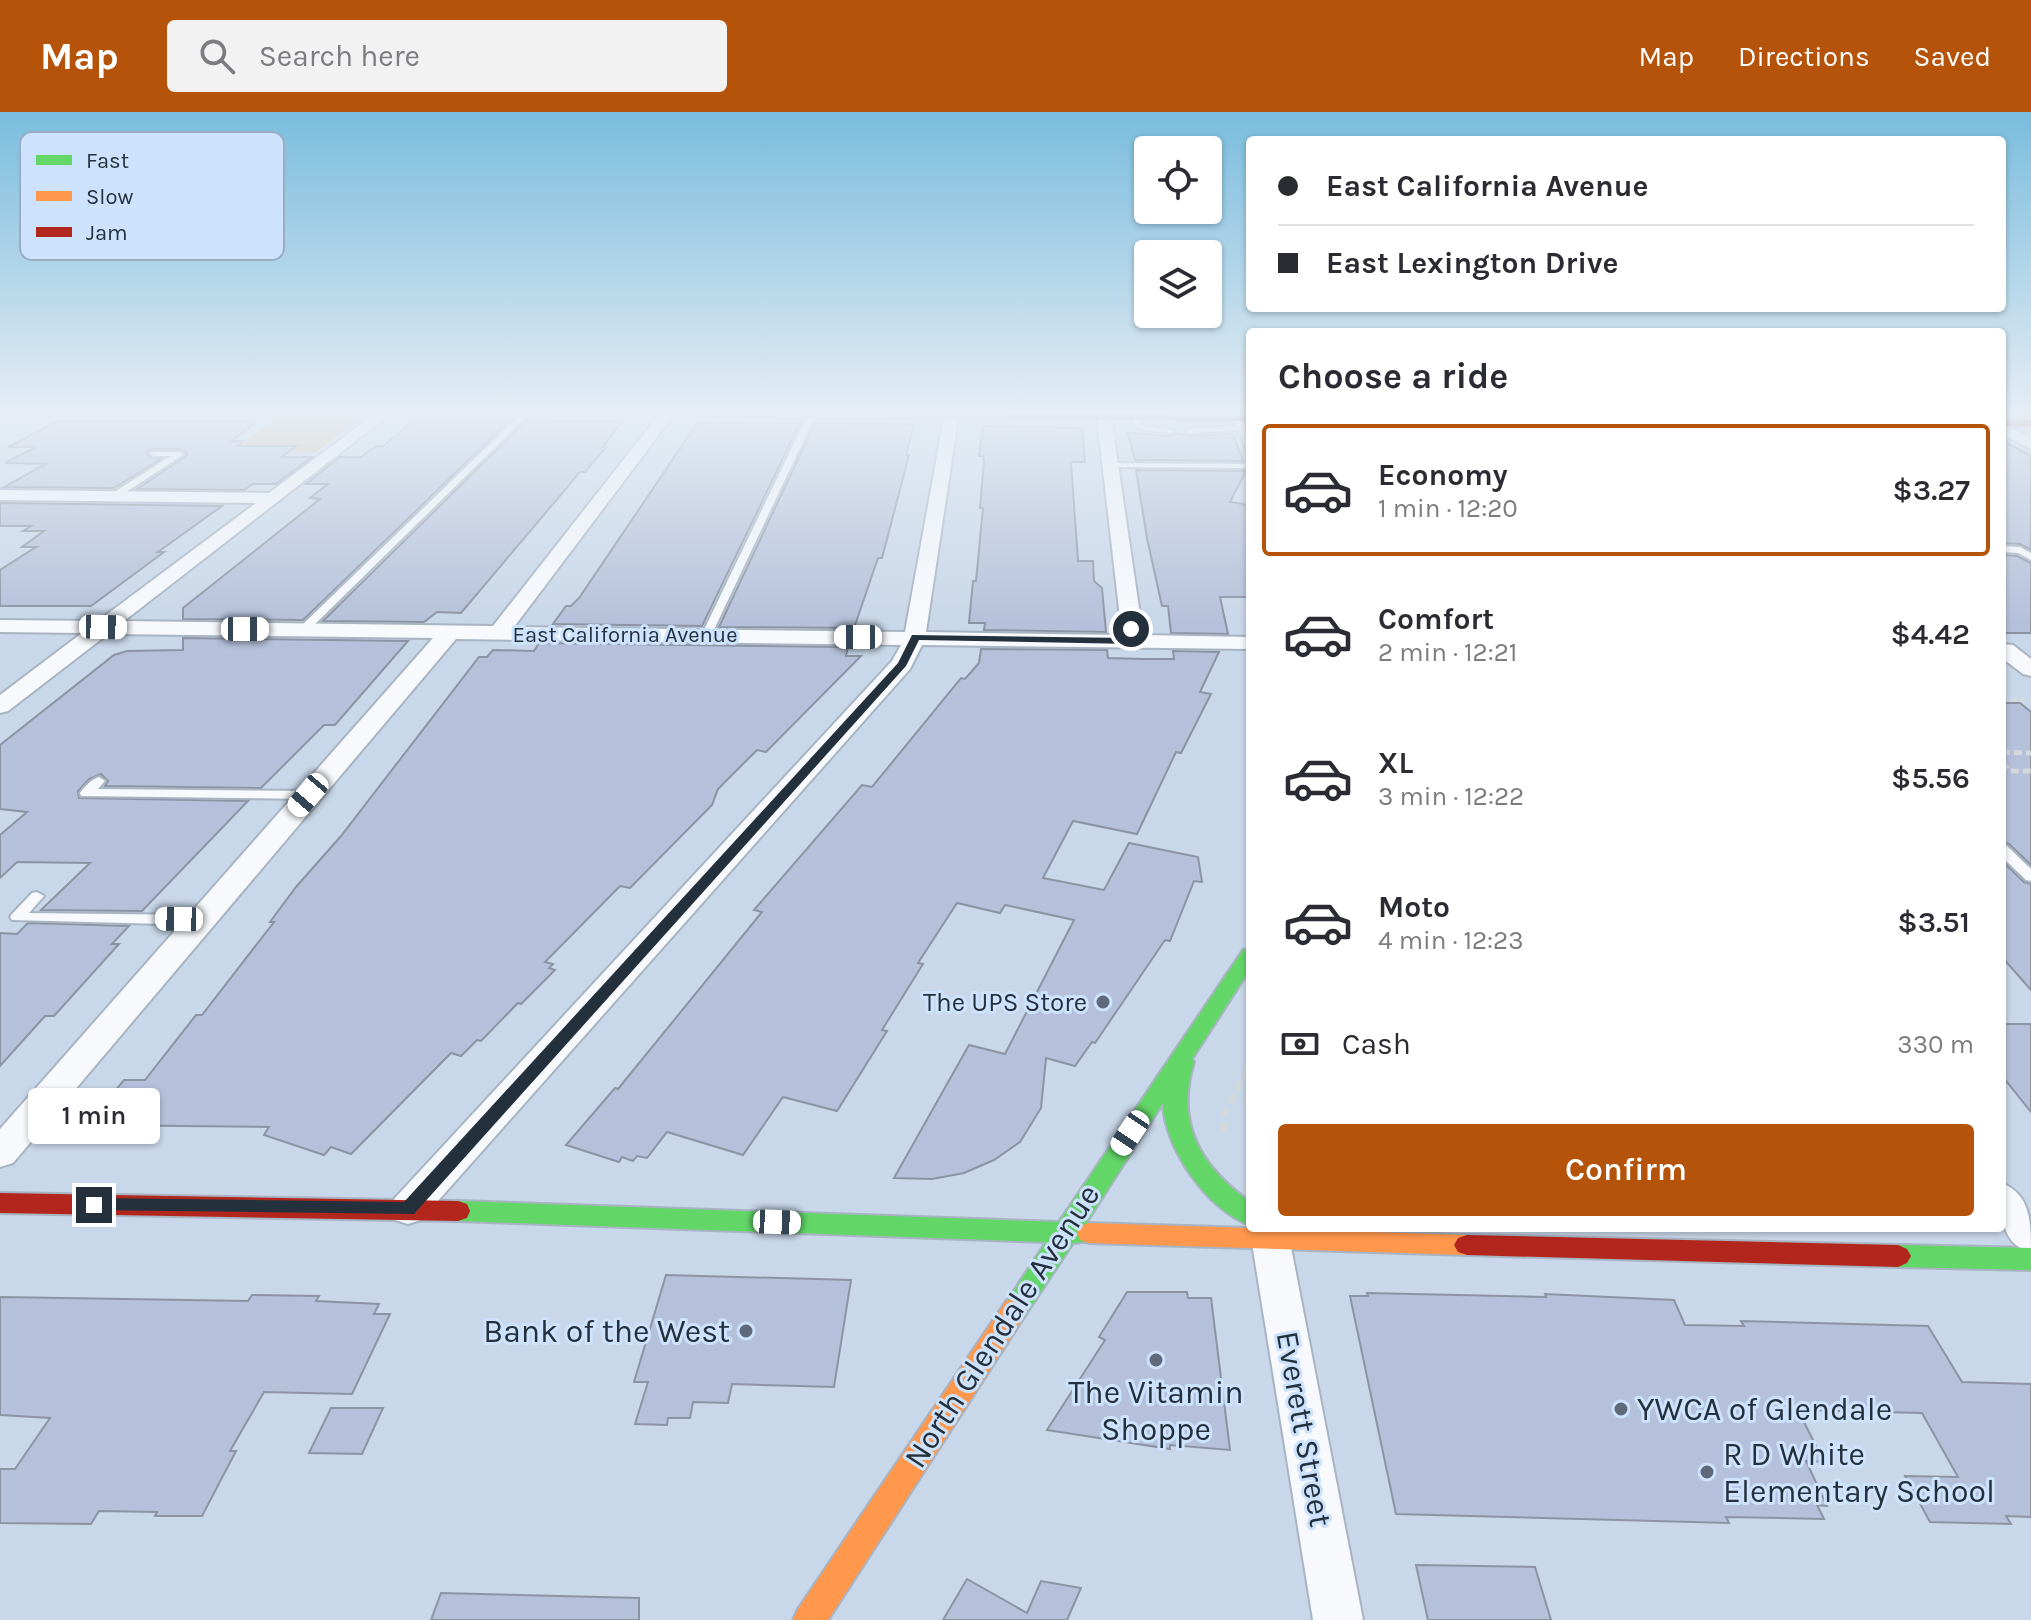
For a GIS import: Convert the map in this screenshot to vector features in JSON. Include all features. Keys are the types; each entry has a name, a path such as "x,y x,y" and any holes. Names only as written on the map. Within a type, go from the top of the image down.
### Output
{"street":[{"path":"0,706 295,482"},
{"path":"498,634 615,482"},
{"path":"408,1209 902,664 915,637 941,482"},
{"path":"1112,482 1133,641"},
{"path":"0,495 275,498"},
{"name":"East California Avenue","path":"0,626 1246,643"},
{"path":"0,1153 449,633"},
{"path":"2006,650 2031,650"},
{"path":"2006,651 2031,669"},
{"name":"North Glendale Avenue","path":"809,1620 1063,1232 1246,960"},
{"path":"1191,1042 1173,1086 1176,1120 1188,1152 1210,1184 1246,1214"},
{"path":"0,1203 408,1209 1063,1232 1246,1228"},
{"path":"2006,1203 2031,1237"},
{"name":"Everett Street","path":"1268,1232 1338,1620"},
{"path":"1298,1232 1359,1242 2031,1259"}],"lane":[{"path":"114,496 135,482"},
{"path":"303,630 455,482"},
{"path":"706,636 780,482"},
{"path":"2006,549 2020,550 2031,557"},
{"path":"99,781 86,793 308,795"},
{"path":"2006,853 2031,877"},
{"path":"37,896 17,917 201,920"}],"path":[{"path":"2006,700 2031,700"},
{"path":"2006,752 2031,753"},
{"path":"2006,767 2010,771 2031,771"},
{"path":"1226,1138 1225,1112 1246,1073"}],"building":[{"path":"12,482 123,482 114,488 4,487"},
{"path":"147,482 278,482 253,484 244,490 137,489"},
{"path":"445,482 303,620 183,619 183,608 320,499 310,498 328,484 306,484"},
{"path":"464,482 571,482 461,613 437,612 424,622 323,621"},
{"path":"657,482 771,482 702,626 553,624 566,606 571,606"},
{"path":"787,482 902,482 882,558 878,558 854,628 719,627"},
{"path":"982,482 1072,482 1078,561 1093,561 1094,581 1102,588 1106,632 984,630 985,623 969,623 983,508 980,508"},
{"path":"1138,482 1240,482 1230,502 1246,504 1246,597 1220,597 1228,634 1171,633 1168,606 1162,606"},
{"path":"2006,482 2031,482 2031,550 2020,544 2006,543"},
{"path":"0,503 222,506 91,606 0,606 0,570 36,547 22,547 44,531 23,531 31,526 0,526"},
{"path":"2006,555 2017,556 2031,563 2031,633 2006,633"},
{"path":"183,638 408,641 335,725 324,725 261,788 105,786 108,781 101,774 89,779 78,791 79,798 248,801 142,911 41,910 90,863 17,862 0,878 0,835 27,812 0,809 0,745 114,655 127,651 183,650"},
{"path":"539,643 848,647 846,656 861,656 766,752 757,750 718,789 712,805 630,888 620,886 545,962 553,964 549,968 555,970 521,1004 518,1003 481,1041 477,1040 461,1056 451,1053 351,1154 331,1147 324,1155 264,1135 269,1127 87,1125 124,1080 145,1080 196,1015 202,1015 274,922 270,922 296,887 341,836 479,657 487,657 493,650 534,651"},
{"path":"981,649 1107,650 1108,658 1144,659 1174,659 1173,651 1219,652 1200,692 1211,694 1181,753 1176,752 1137,834 1073,821 1043,878 1104,890 1129,843 1198,857 1202,882 1194,881 1170,941 1165,940 1095,1043 1092,1042 1075,1066 1046,1058 1041,1108 1020,1142 994,1160 964,1173 932,1179 894,1178 969,1045 1005,1054 1074,920 1005,905 1000,913 957,903 918,963 923,964 882,1030 887,1031 837,1111 783,1097 743,1155 667,1132 647,1158 637,1156 633,1161 622,1157 619,1162 566,1145 615,1088 618,1089 762,912 754,910 862,785 872,787 961,678 965,679 979,663"},
{"path":"2006,703 2020,703 2031,712 2031,865 2006,843"},
{"path":"2006,865 2024,882 2031,884 2031,990 2006,962"},
{"path":"28,923 129,926 112,944 119,944 54,1016 45,1016 0,1066 0,933 17,934"},
{"path":"2006,1024 2031,1024 2031,1112 2006,1081"},
{"name":"Bank of the West","path":"666,1275 851,1280 834,1387 732,1384 728,1403 693,1402 690,1418 668,1418 667,1425 635,1424 648,1382 634,1382"},
{"name":"The Vitamin Shoppe","path":"1127,1292 1187,1292 1188,1298 1211,1298 1230,1450 1170,1445 1170,1449 1047,1430 1105,1340 1099,1337"},
{"name":"YWCA of Glendale","path":"1367,1293 1546,1297 1545,1294 1674,1300 1685,1325 1744,1326 1741,1321 1928,1326 1962,1382 2031,1384 2031,1517 2006,1516 2011,1524 1930,1522 1905,1476 1958,1477 1922,1413 1798,1410 1824,1462 1806,1461 1827,1506 1817,1505 1824,1519 1726,1517 1729,1523 1396,1514 1350,1296 1368,1296"},
{"path":"252,1295 319,1296 316,1301 379,1304 374,1314 390,1314 352,1394 264,1392 230,1451 236,1451 202,1516 99,1511 91,1524 0,1523 0,1469 15,1469 50,1418 0,1415 0,1297 248,1301"},
{"path":"331,1408 383,1408 362,1454 309,1453"},
{"path":"1416,1565 1535,1567 1551,1620 1428,1620"},
{"path":"967,1579 1027,1613 1041,1581 1081,1588 1067,1620 943,1620"},
{"path":"441,1593 639,1598 639,1620 431,1620"}],"traffic: fast":[{"path":"1015,1309 1246,960"},
{"path":"1183,1062 1176,1084 1174,1107 1178,1128 1199,1168 1214,1186 1246,1212"},
{"path":"458,1211 1089,1233"},
{"path":"1898,1256 2031,1259"}],"traffic: slow":[{"path":"1089,1233 1467,1245"},
{"path":"809,1620 1015,1309"}],"traffic: jam":[{"path":"0,1203 458,1211"},
{"path":"1467,1245 1898,1256"}],"place":[{"name":"The UPS Store","path":"1103,1002"},
{"name":"Bank of the West","path":"746,1331"},
{"name":"The Vitamin Shoppe","path":"1156,1360"},
{"name":"YWCA of Glendale","path":"1621,1409"},
{"name":"R D White Elementary School","path":"1707,1472"}],"route":[{"path":"94,1205 408,1209 902,664 911,652 915,637 1133,641 1131,629"}]}
